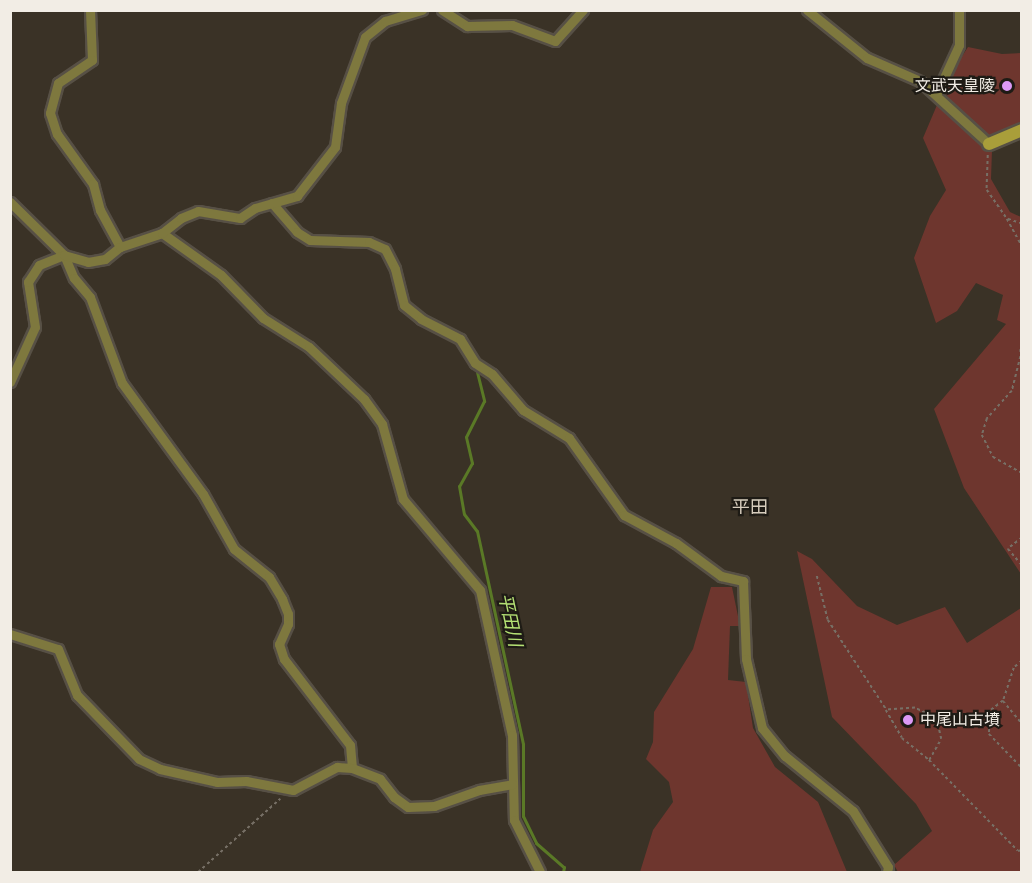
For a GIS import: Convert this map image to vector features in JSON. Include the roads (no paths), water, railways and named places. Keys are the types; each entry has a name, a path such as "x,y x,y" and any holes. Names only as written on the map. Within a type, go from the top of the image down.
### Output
{"main road":[{"path":"989,144 1022,130"}],"street":[{"path":"90,10 92,60 58,83 50,113 57,134 93,184 100,210 120,247"},
{"path":"10,382 35,327 28,294 31,274 39,265 64,255 88,262 105,259 120,247 162,233 181,218 198,211 240,218 272,203 297,196 312,174 327,162 335,147 340,103 365,37 385,21 422,10"},
{"path":"442,10 466,26 512,25 555,41 584,10"},
{"path":"807,10 867,58 911,75 936,95 979,139 989,144"},
{"path":"936,95 959,45 959,10"},
{"path":"10,202 64,255 74,278 90,297 122,383 203,494 234,549 269,577 288,614 288,624 279,644 284,658 350,745 352,768"},
{"path":"272,203 297,232 310,240 369,242 385,249 404,305 421,319 460,339 475,363 492,374 523,410 569,438 624,515 676,543 721,576 743,581 746,659 762,728 785,756 853,811 888,867 887,873"},
{"path":"162,233 220,275 263,318 309,347 364,399 382,424 403,499 480,590 512,735 514,820 540,873"},
{"path":"10,633 58,649 77,695 103,717 139,759 160,769 217,782 246,781 293,790 337,766 352,768 380,779 394,797 408,807 434,806 479,790 512,784"}],"waterway":[{"name":"平田川","path":"477,372 484,401 466,437 472,463 459,486 464,514 477,531 523,744 523,816 536,843 564,867 563,872"}],"place":[{"name":"文武天皇陵","path":"1007,86"},
{"name":"中尾山古墳","path":"908,720"}],"district":[{"name":"平田","path":"750,507"}]}
